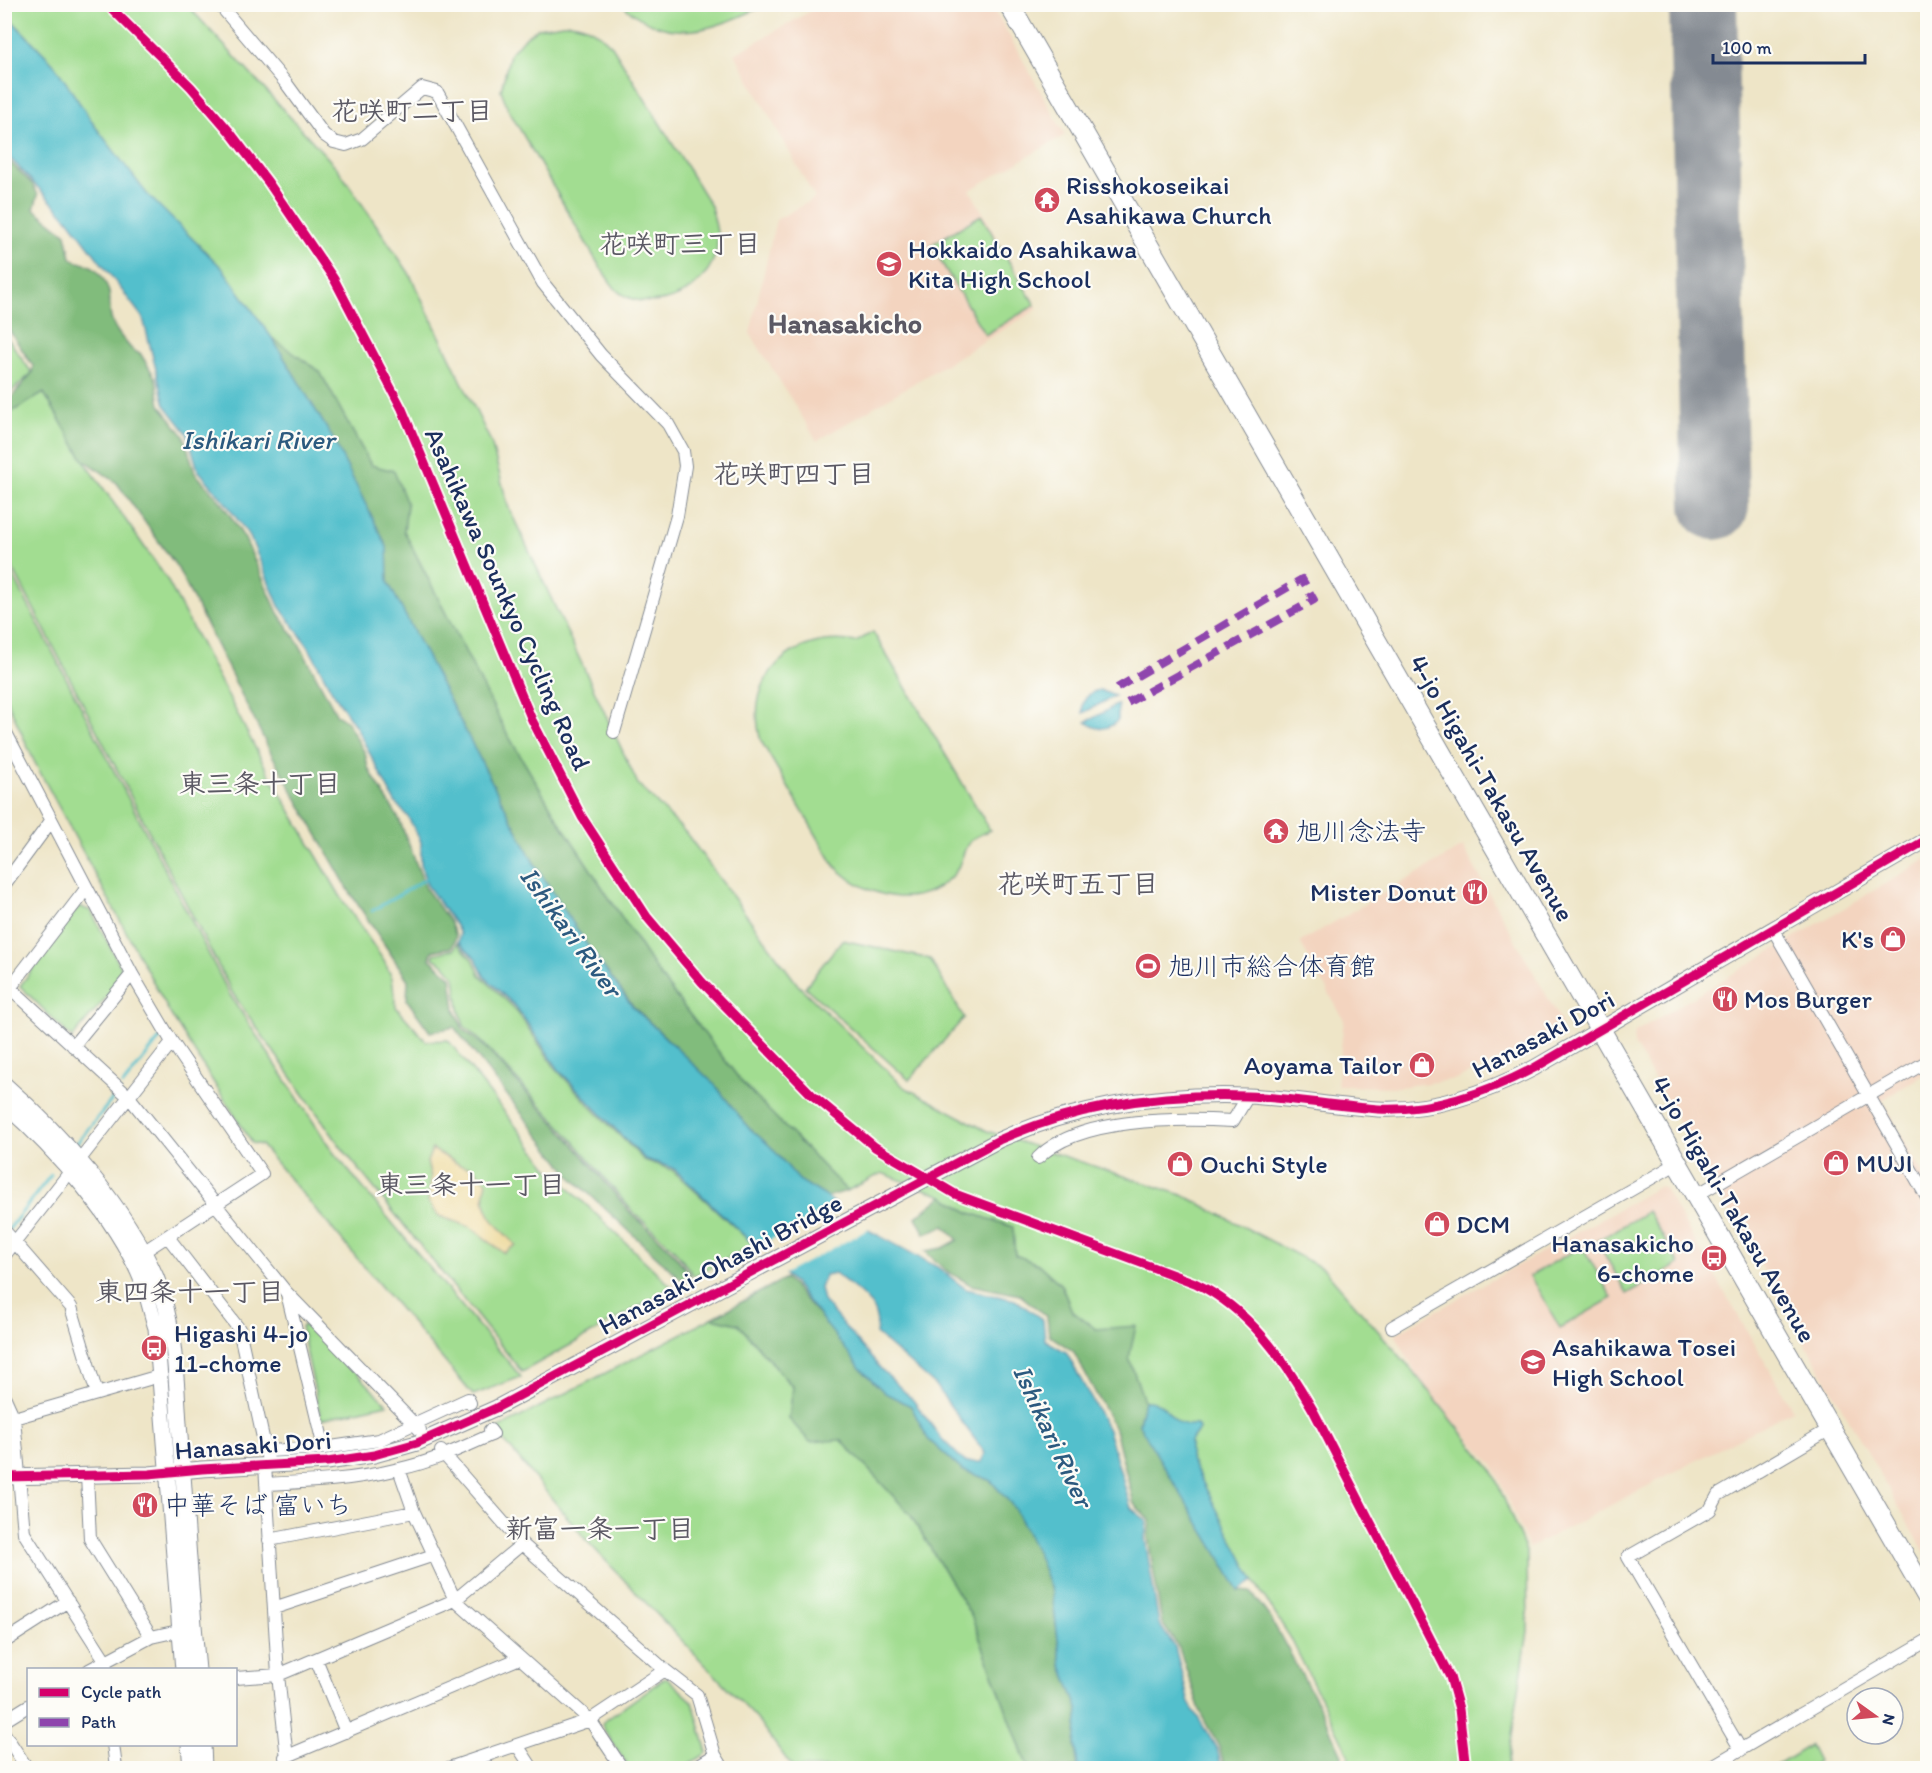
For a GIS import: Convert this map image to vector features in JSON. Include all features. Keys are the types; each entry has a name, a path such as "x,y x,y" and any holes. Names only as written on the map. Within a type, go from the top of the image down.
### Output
{"highway":[{"name":"4-jo Higahi-Takasu Avenue","path":"1009,4 1928,1598"}],"street":[{"path":"219,4 286,83 324,135 334,142 346,145 362,139 422,88 436,92 555,300 601,355 662,417 678,437 685,466 677,516 614,732"},
{"path":"5,732 132,974 172,1042 262,1174 137,1256"},
{"path":"4,885 51,821"},
{"name":"Hanasaki Dori","path":"964,1158 1035,1124 1089,1109 1167,1097 1248,1096 1380,1109 1444,1103 1506,1083 1928,839"},
{"path":"86,889 8,985 122,1092 286,1292 418,1428"},
{"path":"1773,929 1928,1199"},
{"path":"73,1046 132,974"},
{"path":"4,1256 9,1236 74,1168 122,1092 172,1042"},
{"path":"1695,1196 1869,1095 1926,1065"},
{"path":"4,1084 74,1168"},
{"path":"1038,1158 1047,1148 1065,1138 1126,1123 1180,1118 1233,1121 1248,1096"},
{"path":"4,1104 74,1168 122,1217 137,1256 142,1283 156,1328 159,1376 176,1471"},
{"name":"Hanasaki-Ohashi Bridge","path":"496,1408 964,1158"},
{"path":"1392,1327 1677,1164"},
{"path":"9,1236 71,1307 97,1394"},
{"path":"168,1237 239,1329 267,1460 269,1540 278,1675 287,1763 346,1732 520,1658"},
{"path":"137,1256 156,1278 167,1313 175,1365 176,1471 187,1629 183,1668"},
{"path":"286,1292 324,1448"},
{"path":"14,1418 159,1376"},
{"path":"4,1396 14,1418 12,1476 24,1533 105,1665 151,1637 187,1629"},
{"path":"267,1460 379,1440 418,1428 468,1400 470,1403"},
{"name":"Hanasaki Dori","path":"12,1476 176,1471 267,1460 327,1462 374,1455 434,1437 496,1408"},
{"path":"1742,1750 1628,1557 1710,1510 1718,1495 1830,1429"},
{"path":"266,1484 335,1480 399,1469 493,1434 490,1430"},
{"path":"443,1453 522,1544 665,1670 698,1695 715,1755 723,1768"},
{"path":"399,1469 414,1512 455,1600 590,1720 622,1768"},
{"path":"87,1475 90,1539 151,1637"},
{"path":"269,1540 414,1512"},
{"path":"237,1678 278,1675 455,1600 522,1544"},
{"path":"274,1608 435,1555"},
{"path":"4,1642 68,1602"},
{"path":"187,1629 197,1668"},
{"path":"1709,1768 1928,1640"},
{"path":"316,1659 346,1732"},
{"path":"449,1768 590,1720 665,1670"},
{"path":"4,1721 27,1707"},
{"path":"4,1733 23,1767"},
{"path":"517,1745 532,1768"},
{"path":"113,1746 116,1768"},
{"path":"189,1746 191,1768"},
{"path":"203,1746 204,1768"},
{"path":"694,1768 715,1755"}],"shaded area":[{"name":"Hokkaido Asahikawa Kita High School","path":"821,5 992,5 1065,135 970,190 1038,309 817,441 750,333 776,220 815,198 735,54"},
{"path":"1463,847 1562,1023 1559,1034 1457,1079 1399,1087 1337,1086 1344,1020 1300,942"},
{"path":"1927,859 1927,1073 1882,1100 1927,1182 1927,1556 1634,1044 1635,1032"},
{"name":"Asahikawa Tosei High School","path":"1660,1186 1664,1188 1793,1410 1529,1548 1493,1465 1423,1387 1395,1334"}],"green space":[{"path":"5,4 187,5 338,169 409,273 491,442 508,506 638,784 686,833 798,985 904,1087 987,1131 1185,1196 1324,1269 1407,1364 1492,1470 1527,1554 1528,1631 1507,1768 1347,1768 1349,1755 1290,1637 1254,1581 1190,1458 1190,1441 1199,1430 1197,1425 1179,1422 1161,1405 1144,1401 1129,1358 1072,1311 1061,1285 1038,1264 1015,1255 1012,1227 968,1212 943,1196 882,1173 847,1191 744,1085 660,976 559,821 506,732 404,531 407,504 371,465 320,372 272,338 223,269 147,194 94,125 53,63 5,13"},
{"path":"622,5 766,5 710,27 676,30 658,27"},
{"path":"570,23 593,30 612,46 711,206 717,237 717,247 712,262 704,275 680,295 650,302 635,300 614,288 508,109 501,90 510,54 523,39 538,28"},
{"path":"5,157 33,185 38,195 34,209 66,234 71,258 92,266 100,273 110,295 112,321 130,348 140,353 156,379 160,405 184,436 195,473 222,503 245,539 278,613 298,642 337,715 347,722 365,753 368,768 399,819 426,889 450,922 456,936 452,947 432,951 430,959 451,977 455,1009 463,1029 482,1044 571,1141 630,1212 671,1250 691,1276 684,1282 572,1178 454,1027 430,1032 407,1000 408,980 351,894 272,755 177,567 117,483 83,459 44,393 5,416 5,405 32,373 33,366 5,324"},
{"path":"981,215 1035,305 985,335 931,245"},
{"path":"4,333 32,373 5,397 4,397"},
{"path":"272,338 320,372 371,465 394,471 407,504 404,531 506,732 559,821 660,976 744,1085 847,1191 827,1197 799,1180 771,1147 747,1126 715,1085 633,1006 589,948 534,863 388,582 387,547 332,437"},
{"path":"44,393 83,459 166,578 270,776 342,899 384,961 392,978 396,1007 426,1041 448,1040 550,1170 673,1288 522,1372 341,1147 233,994 5,553 4,416"},
{"path":"4,558 230,995 333,1152 521,1377 473,1395 261,1145 252,1143 171,1015 34,761 5,696"},
{"path":"873,632 990,830 970,841 956,871 942,884 927,893 911,897 878,893 847,877 834,865 761,741 757,718 759,697 767,678 778,663 794,651 812,644 833,640 856,642"},
{"path":"79,906 91,911 125,975 72,1038 20,986"},
{"path":"842,940 930,959 964,1018 909,1080 805,987"},
{"path":"457,943 474,961 480,975 516,1010 556,1069 597,1113 644,1160 672,1170 754,1245 694,1276 673,1248 632,1211 572,1139 483,1043 464,1026 459,1009 455,977 445,965 433,958 434,954 454,949"},
{"path":"943,1196 968,1212 1013,1227 1015,1255 1038,1264 1061,1285 1072,1311 1096,1329 1136,1326 1129,1358 1144,1401 1139,1424 1239,1591 1251,1592 1271,1619 1319,1706 1342,1755 1340,1768 1225,1768 1219,1747 1202,1716 1179,1648 1162,1623 1148,1537 1150,1520 1134,1504 1115,1429 1073,1351 1049,1335 1047,1317 1020,1295 971,1285 945,1270 925,1251 943,1248 958,1240 944,1226 925,1234 916,1217"},
{"path":"1648,1211 1679,1264 1627,1294 1597,1241"},
{"path":"1582,1246 1612,1298 1560,1328 1530,1276"},
{"path":"786,1278 838,1337 860,1368 885,1393 911,1406 928,1439 962,1470 990,1480 1013,1506 1037,1553 1052,1592 1061,1663 1079,1711 1075,1744 1078,1768 1028,1768 972,1617 910,1514 841,1440 810,1442 789,1419 793,1387 738,1324 712,1318"},
{"path":"712,1318 738,1324 793,1388 789,1419 841,1440 910,1514 972,1617 1028,1768 793,1768 756,1718 587,1541 495,1430"},
{"path":"308,1323 387,1404 321,1419 301,1327"},
{"path":"666,1677 693,1702 707,1753 684,1768 629,1768 602,1723"},
{"path":"1810,1745 1818,1761 1809,1768 1773,1768"}],"sand":[{"path":"432,1149 460,1165 472,1167 487,1182 485,1201 487,1209 496,1224 516,1245 504,1253 470,1227 439,1216 428,1202 431,1177 427,1162"}],"water":[{"name":"Ishikari River","path":"4,13 53,63 94,125 147,194 223,269 272,338 332,437 387,547 388,582 534,863 589,948 632,1006 715,1085 747,1126 771,1147 799,1180 827,1197 870,1231 937,1267 966,1289 1015,1300 1043,1320 1045,1340 1066,1352 1108,1430 1131,1508 1147,1521 1145,1538 1159,1624 1175,1647 1189,1703 1217,1749 1222,1768 1078,1768 1075,1744 1079,1711 1061,1663 1052,1592 1037,1553 1013,1506 990,1480 962,1470 928,1439 911,1406 885,1393 860,1368 794,1283 673,1168 645,1159 620,1134 559,1070 517,1008 484,976 476,959 458,942 460,934 456,926 427,885 421,866 421,842 408,817 395,802 356,727 332,691 308,646 279,606 250,537 198,470 187,433 165,405 143,318 68,219 5,153","holes":["835,1273 859,1292 871,1306 877,1323 876,1334 935,1385 985,1453 982,1462 965,1462 941,1438 913,1400 881,1369 823,1301 820,1288 825,1275"]},
{"path":"1100,690 1115,696 1083,713 1086,698"},
{"path":"1118,704 1118,720 1111,726 1099,728 1086,722"},
{"path":"1144,1401 1161,1405 1179,1422 1197,1425 1199,1429 1190,1441 1190,1458 1254,1581 1239,1591 1139,1424"}],"pier":[{"path":"839,1203 871,1228 781,1276 755,1248"}],"waterway":[{"path":"372,911 427,878"},
{"path":"123,1085 161,1037"},
{"path":"77,1143 119,1091"},
{"path":"9,1229 51,1175"}],"runway":[{"path":"1703,4 1715,506"}],"marked path":[{"path":"1117,688 1302,579 1314,600 1127,703"}],"cycle path":[{"name":"Asahikawa Sounkyo Cycling Road","path":"107,4 191,87 229,131 268,182 334,279 402,409 532,720 582,817 647,917 702,982 812,1095 875,1147 955,1194 1195,1283 1214,1294 1248,1321 1277,1354 1313,1410 1450,1677 1459,1709 1466,1768"},
{"path":"4,1477 149,1474 327,1462 374,1455 417,1443 496,1408 999,1140 1029,1128 1089,1110 1151,1099 1215,1096 1263,1097 1362,1108 1399,1109 1439,1104 1478,1093 1534,1068 1928,839"}],"place":[{"name":"Risshokoseikai Asahikawa Church","path":"1047,200"},
{"name":"Hokkaido Asahikawa Kita High School","path":"889,264"},
{"name":"旭川念法寺","path":"1276,831"},
{"name":"Mister Donut","path":"1475,892"},
{"name":"K's","path":"1893,939"},
{"name":"旭川市総合体育館","path":"1148,966"},
{"name":"Mos Burger","path":"1725,999"},
{"name":"Aoyama Tailor","path":"1422,1065"},
{"name":"MUJI","path":"1836,1163"},
{"name":"Ouchi Style","path":"1180,1164"},
{"name":"DCM","path":"1437,1224"},
{"name":"Hanasakicho 6-chome","path":"1714,1258"},
{"name":"Higashi 4-jo 11-chome","path":"154,1348"},
{"name":"Asahikawa Tosei High School","path":"1533,1362"},
{"name":"中華そば 富いち","path":"145,1505"}],"district":[{"name":"花咲町二丁目","path":"412,111"},
{"name":"花咲町三丁目","path":"680,244"},
{"name":"Hanasakicho","path":"845,323"},
{"name":"花咲町四丁目","path":"794,474"},
{"name":"東三条十丁目","path":"260,784"},
{"name":"花咲町五丁目","path":"1078,884"},
{"name":"東三条十一丁目","path":"471,1185"},
{"name":"東四条十一丁目","path":"190,1292"},
{"name":"新富一条一丁目","path":"600,1529"}]}
